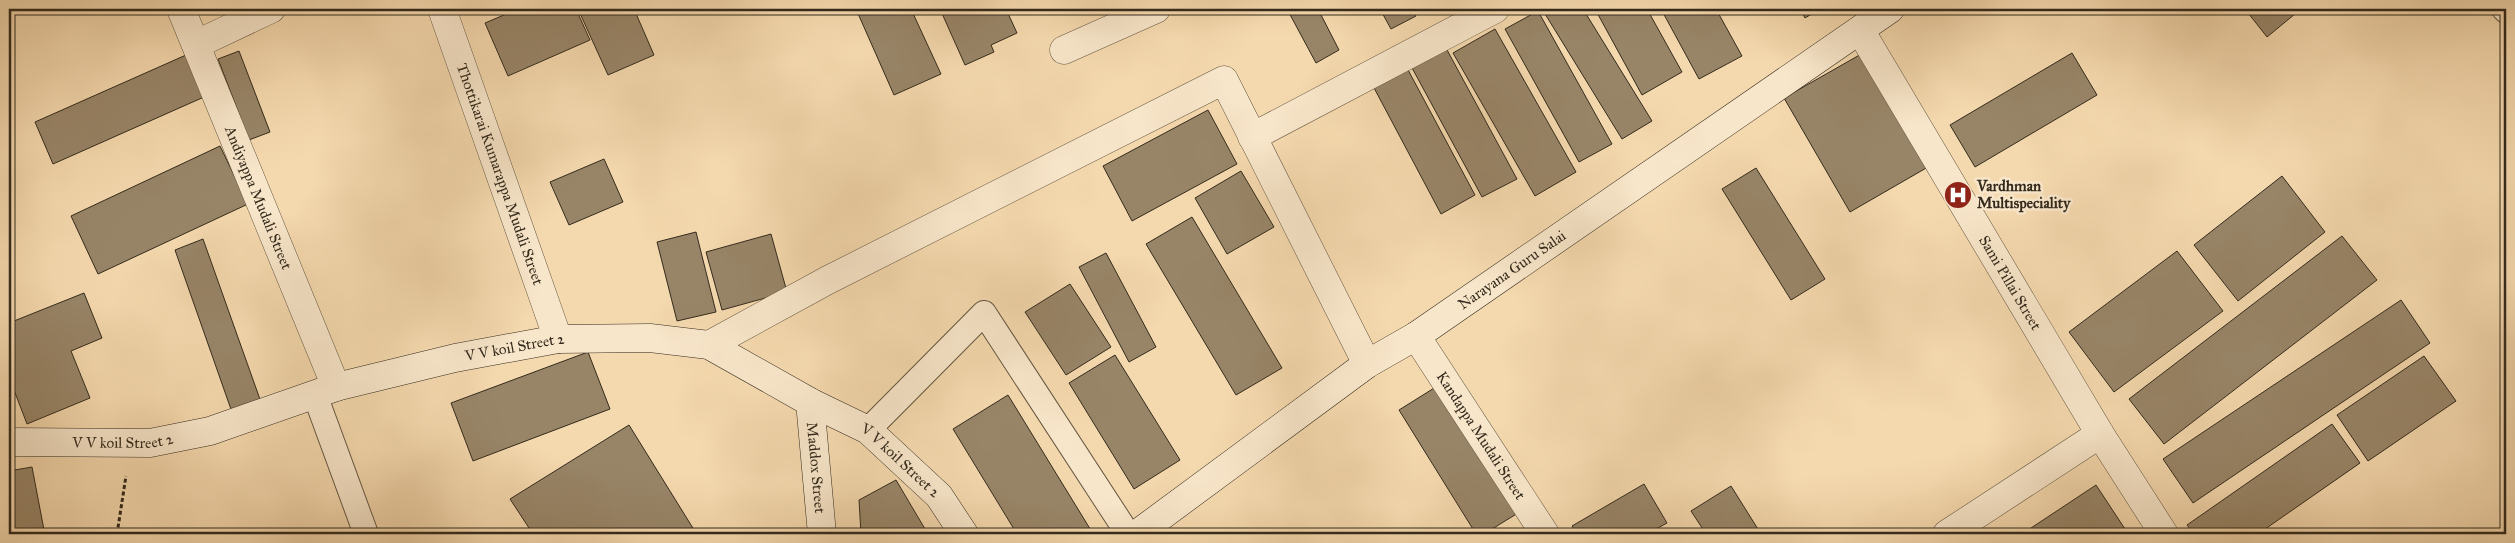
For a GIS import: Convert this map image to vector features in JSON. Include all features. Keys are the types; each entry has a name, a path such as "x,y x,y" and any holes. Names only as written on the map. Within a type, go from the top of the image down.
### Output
{"street":[{"name":"Andiyappa Mudali Street","path":"181,9 197,44 325,391"},
{"path":"197,44 272,9"},
{"name":"Thottikarai Kumarappa Mudali Street","path":"442,9 558,339"},
{"path":"1064,50 1156,9"},
{"path":"1252,137 1495,9"},
{"name":"Narayana Guru Salai","path":"1137,534 1366,364 1416,336 1890,9"},
{"name":"Sami Pillai Street","path":"1860,30 2100,434 2164,534"},
{"path":"709,345 828,280 1224,80 1366,364"},
{"name":"Kandappa Mudali Street","path":"1416,336 1545,534"},
{"name":"V V koil Street 2","path":"9,442 150,443 210,431 325,391 455,358 558,339 650,338 709,345 810,402 868,430 939,496 964,534"},
{"name":"Maddox Street","path":"810,402 822,534"},
{"path":"1947,534 2100,434"}],"lane":[{"path":"868,430 984,314 1128,534"},
{"path":"325,391 366,534"}],"path":[{"path":"117,534 131,443"}],"building":[{"path":"518,9 576,9 590,40 508,76 485,23"},
{"path":"578,9 634,9 654,55 608,75"},
{"path":"856,9 911,9 941,74 894,95"},
{"path":"940,9 1006,9 1017,33 991,45 994,52 965,65"},
{"path":"1287,9 1318,9 1339,50 1316,63"},
{"path":"1380,9 1412,9 1416,16 1391,29"},
{"path":"1542,9 1583,9 1652,121 1622,139"},
{"path":"1595,9 1647,9 1682,72 1642,95"},
{"path":"1661,9 1716,9 1742,56 1699,79"},
{"path":"1800,9 1820,9 1805,18"},
{"path":"2245,9 2301,9 2267,37"},
{"path":"1538,11 1612,144 1579,162 1505,29"},
{"path":"1495,29 1576,172 1535,196 1453,53"},
{"path":"1446,48 1517,179 1482,197 1411,66"},
{"path":"239,51 270,132 249,140 218,59"},
{"path":"1863,53 1928,167 1850,212 1784,98"},
{"path":"2072,53 2097,95 1975,167 1950,125"},
{"path":"186,55 204,97 53,164 35,122"},
{"path":"1407,68 1475,195 1441,214 1373,86"},
{"path":"1208,110 1237,164 1132,221 1103,166"},
{"path":"220,146 248,204 98,274 71,216"},
{"path":"604,159 623,202 569,225 550,182"},
{"path":"1756,168 1825,279 1791,300 1722,189"},
{"path":"1241,171 1274,227 1227,254 1195,198"},
{"path":"2282,176 2325,232 2238,301 2194,245"},
{"path":"1192,217 1282,368 1236,395 1146,244"},
{"path":"696,232 716,312 677,321 657,242"},
{"path":"771,234 787,292 722,310 706,252"},
{"path":"2342,236 2377,280 2164,444 2129,399"},
{"path":"203,239 262,405 233,415 175,250"},
{"path":"2177,251 2223,311 2114,392 2069,332"},
{"path":"1106,253 1156,347 1129,362 1079,267"},
{"path":"1070,284 1111,347 1066,375 1025,312"},
{"path":"84,293 102,338 71,351 90,398 27,424 9,377 9,323"},
{"path":"2401,300 2430,343 2193,503 2163,459"},
{"path":"588,352 610,409 473,461 451,403"},
{"path":"1115,355 1180,460 1134,489 1069,383"},
{"path":"2424,356 2456,401 2368,461 2337,415"},
{"path":"1439,385 1518,513 1484,534 1476,534 1399,410"},
{"path":"1008,395 1092,532 1088,534 1017,534 953,429"},
{"path":"2332,424 2360,463 2258,534 2194,534 2187,525"},
{"path":"629,425 696,533 533,534 510,499"},
{"path":"32,467 44,530 9,534 9,471"},
{"path":"896,480 928,534 861,534 859,500"},
{"path":"1644,484 1667,523 1647,534 1577,534 1572,526"},
{"path":"2096,485 2127,532 2123,534 2022,534"},
{"path":"1731,486 1761,534 1706,534 1691,511"}],"place":[{"name":"Vardhman Multispeciality","path":"1958,195"}]}
